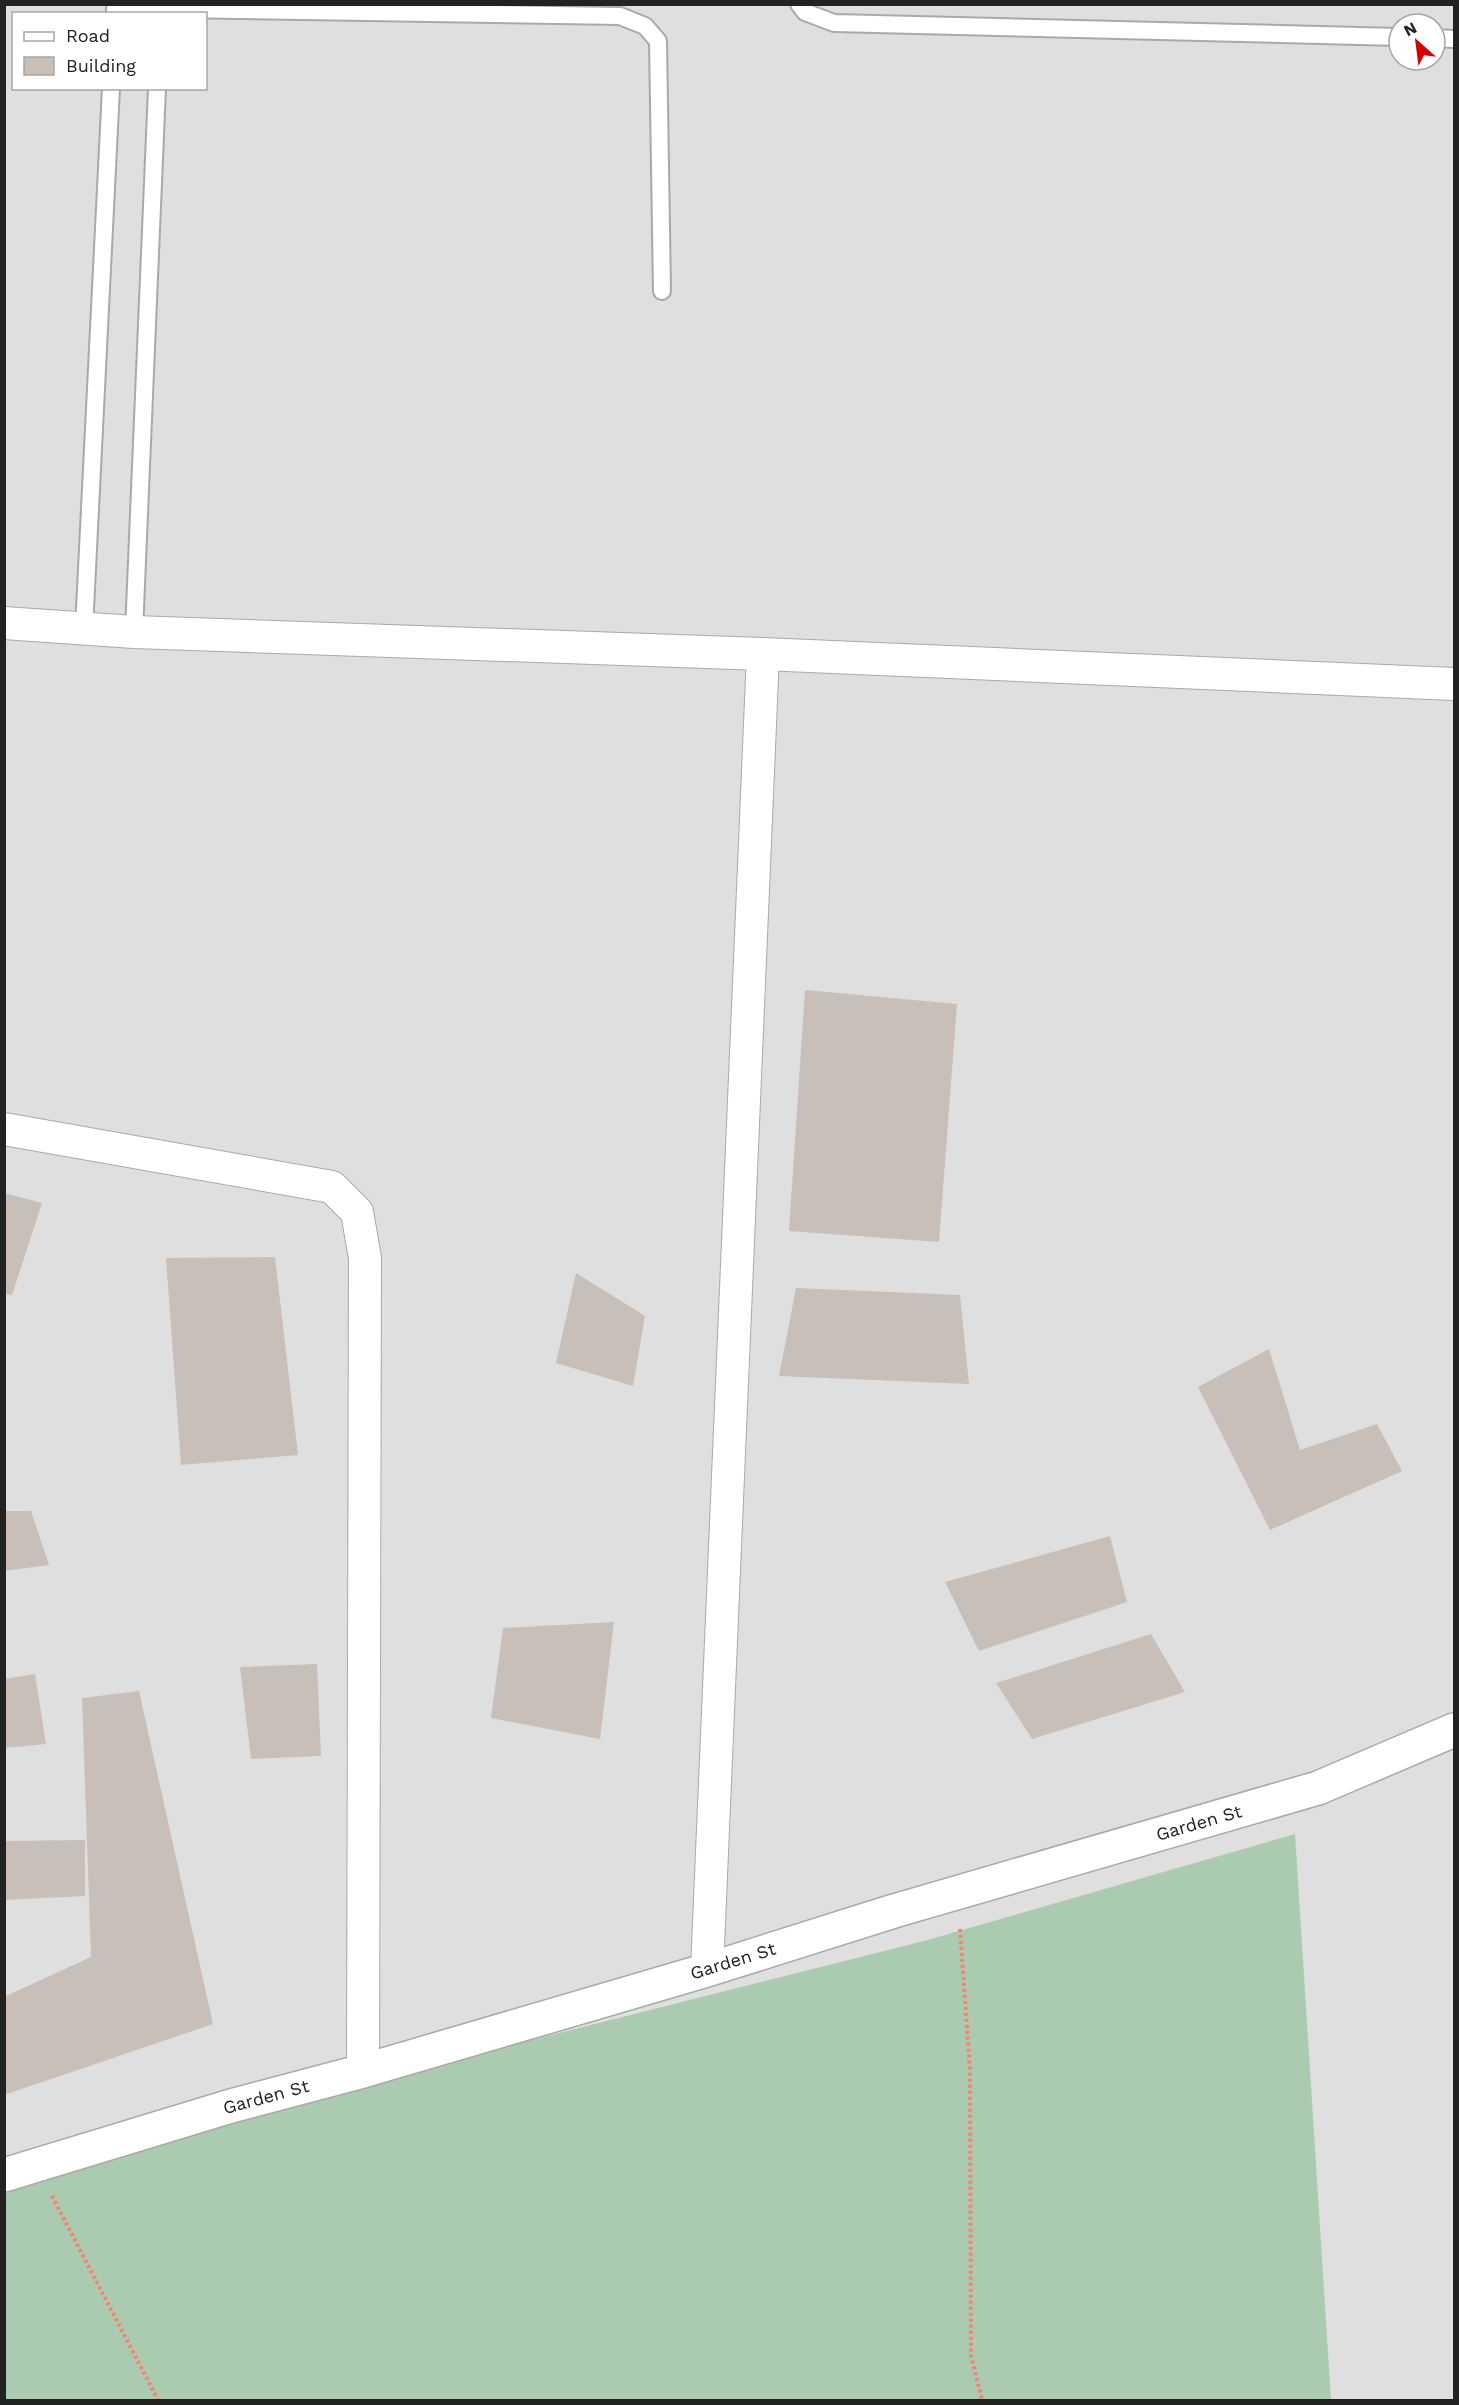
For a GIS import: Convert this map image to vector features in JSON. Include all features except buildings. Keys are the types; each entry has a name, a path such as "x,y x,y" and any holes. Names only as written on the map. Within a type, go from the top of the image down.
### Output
{"street":[{"path":"4,623 134,632 763,654 1455,684"},
{"path":"707,1970 763,654"},
{"path":"4,1129 332,1187 357,1212 365,1258 363,2071"},
{"name":"Garden St","path":"4,2175 231,2106 363,2071 1318,1788 1455,1730"}],"lane":[{"path":"799,4 805,12 834,22 1387,37"},
{"path":"115,11 160,12"},
{"path":"207,12 620,16 645,26 658,41 662,291"},
{"path":"84,629 111,90"},
{"path":"134,632 157,90"}],"path":[{"path":"958,1893 970,2070 971,2356 982,2400"},
{"path":"36,2165 158,2400"}],"shaded area":[{"path":"5,5 1454,5 1454,2400 5,2400"}],"green space":[{"path":"1295,1834 1331,2400 5,2400 4,2176 36,2165 924,1941"}]}
